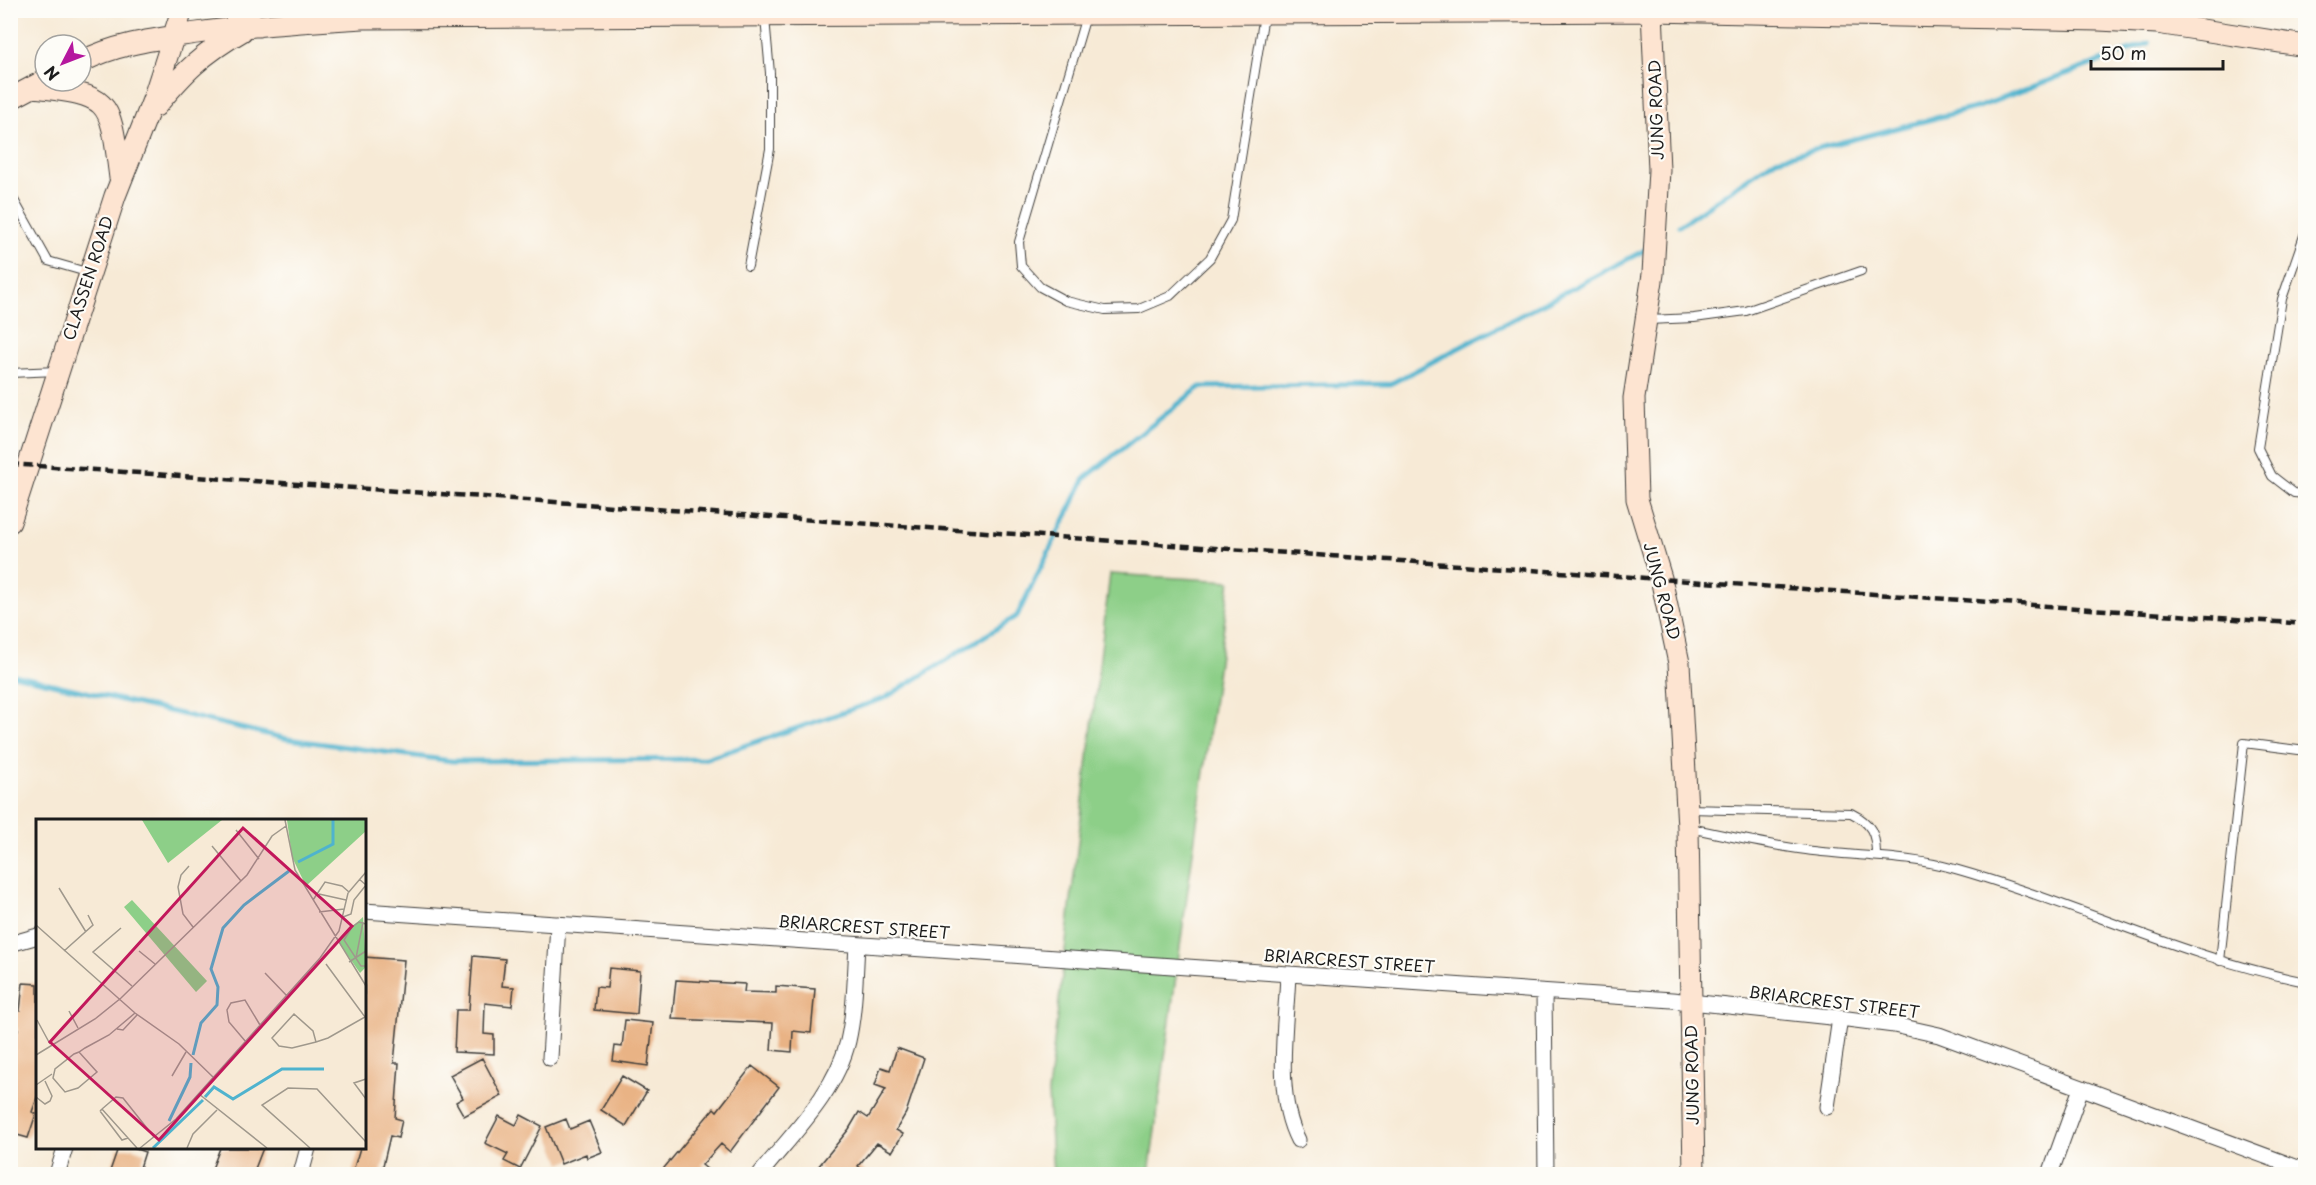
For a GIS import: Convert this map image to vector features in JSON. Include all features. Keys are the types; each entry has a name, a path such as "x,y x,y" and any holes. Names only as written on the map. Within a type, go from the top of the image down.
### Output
{"street":[{"name":"CLASSEN ROAD","path":"10,522 120,181 146,118 182,10"},
{"path":"232,10 253,26"},
{"path":"93,56 136,42 253,26 363,18 1652,11 1826,12 2157,24 2306,46"},
{"name":"JUNG ROAD","path":"1652,11 1659,170 1655,244 1647,320 1634,398 1637,499 1661,578 1680,663 1688,819 1694,1174"},
{"path":"146,118 184,72 199,58 253,26"},
{"path":"10,99 33,87"},
{"path":"82,93 100,103 111,119 120,181"},
{"name":"BRIARCREST STREET","path":"366,911 1691,1002 1894,1025 1939,1035 2306,1171"},
{"path":"550,1058 558,924"},
{"path":"10,945 36,937"},
{"path":"760,1174 836,1074 848,1042 853,1010 857,945"},
{"path":"1288,975 1284,1097 1288,1122 1298,1140"},
{"path":"1544,992 1546,1174"},
{"path":"1827,1107 1840,1018"},
{"path":"2050,1174 2081,1088"},
{"path":"57,1174 65,1149"},
{"path":"302,1174 308,1149"}],"lane":[{"path":"1086,14 1019,242 1021,266 1040,287 1066,301 1105,310 1139,309 1170,296 1210,258 1231,220 1264,13"},
{"path":"748,266 770,149 770,73 765,16"},
{"path":"10,193 48,261 90,273"},
{"path":"2306,230 2282,299 2258,448 2272,476 2294,493 2306,494"},
{"path":"1647,320 1694,318 1746,311 1861,272"},
{"path":"10,373 59,370"},
{"path":"2220,961 2244,743 2306,751"},
{"path":"1688,819 1851,813 1868,821 1876,837 1876,855"},
{"path":"1688,819 1806,850 1899,856 1954,868 2220,961 2261,973 2306,982"}],"green space":[{"path":"1110,574 1230,581 1149,1174 1053,1174 1048,1093"}],"building":[{"path":"473,956 505,959 502,986 514,987 512,1006 485,1003 484,1034 494,1035 494,1054 454,1052 456,1010 469,1010"},
{"path":"366,957 404,960 394,1063 399,1063 395,1118 402,1120 398,1138 390,1136 381,1174 352,1174 360,1149 366,1149"},
{"path":"609,968 640,971 637,1014 594,1010 596,987 607,988"},
{"path":"676,980 745,984 744,992 776,993 776,986 815,989 811,1033 793,1031 792,1052 771,1050 773,1023 672,1019"},
{"path":"23,983 36,984 36,1101 32,1112 36,1114 28,1138 10,1133 10,1056 18,1029 10,1028 10,1010 20,1011"},
{"path":"625,1020 653,1023 648,1066 613,1061 615,1046 622,1047"},
{"path":"897,1048 924,1058 906,1113 896,1130 903,1134 892,1152 877,1143 858,1166 868,1174 827,1174 818,1167 849,1129 859,1112 868,1118 886,1089 875,1085 881,1067 890,1070"},
{"path":"482,1058 502,1096 464,1116 456,1102 463,1098 450,1075"},
{"path":"752,1066 779,1087 730,1152 721,1144 702,1165 713,1174 659,1174 714,1108 717,1111"},
{"path":"622,1076 647,1091 626,1126 601,1110"},
{"path":"521,1115 542,1126 520,1169 504,1161 508,1154 485,1143 499,1116 516,1125"},
{"path":"566,1119 570,1129 589,1121 602,1152 587,1158 586,1154 561,1164 546,1127"},
{"path":"118,1149 136,1149 145,1152 138,1174 109,1174"},
{"path":"220,1149 263,1149 253,1174 210,1174"}],"waterway":[{"path":"1679,226 1776,159 1979,107 2149,43"},
{"path":"14,675 288,739 452,761 706,759 885,698 1017,616 1085,478 1200,387 1390,384 1645,250"}],"railway":[{"path":"10,464 2306,624"}]}
